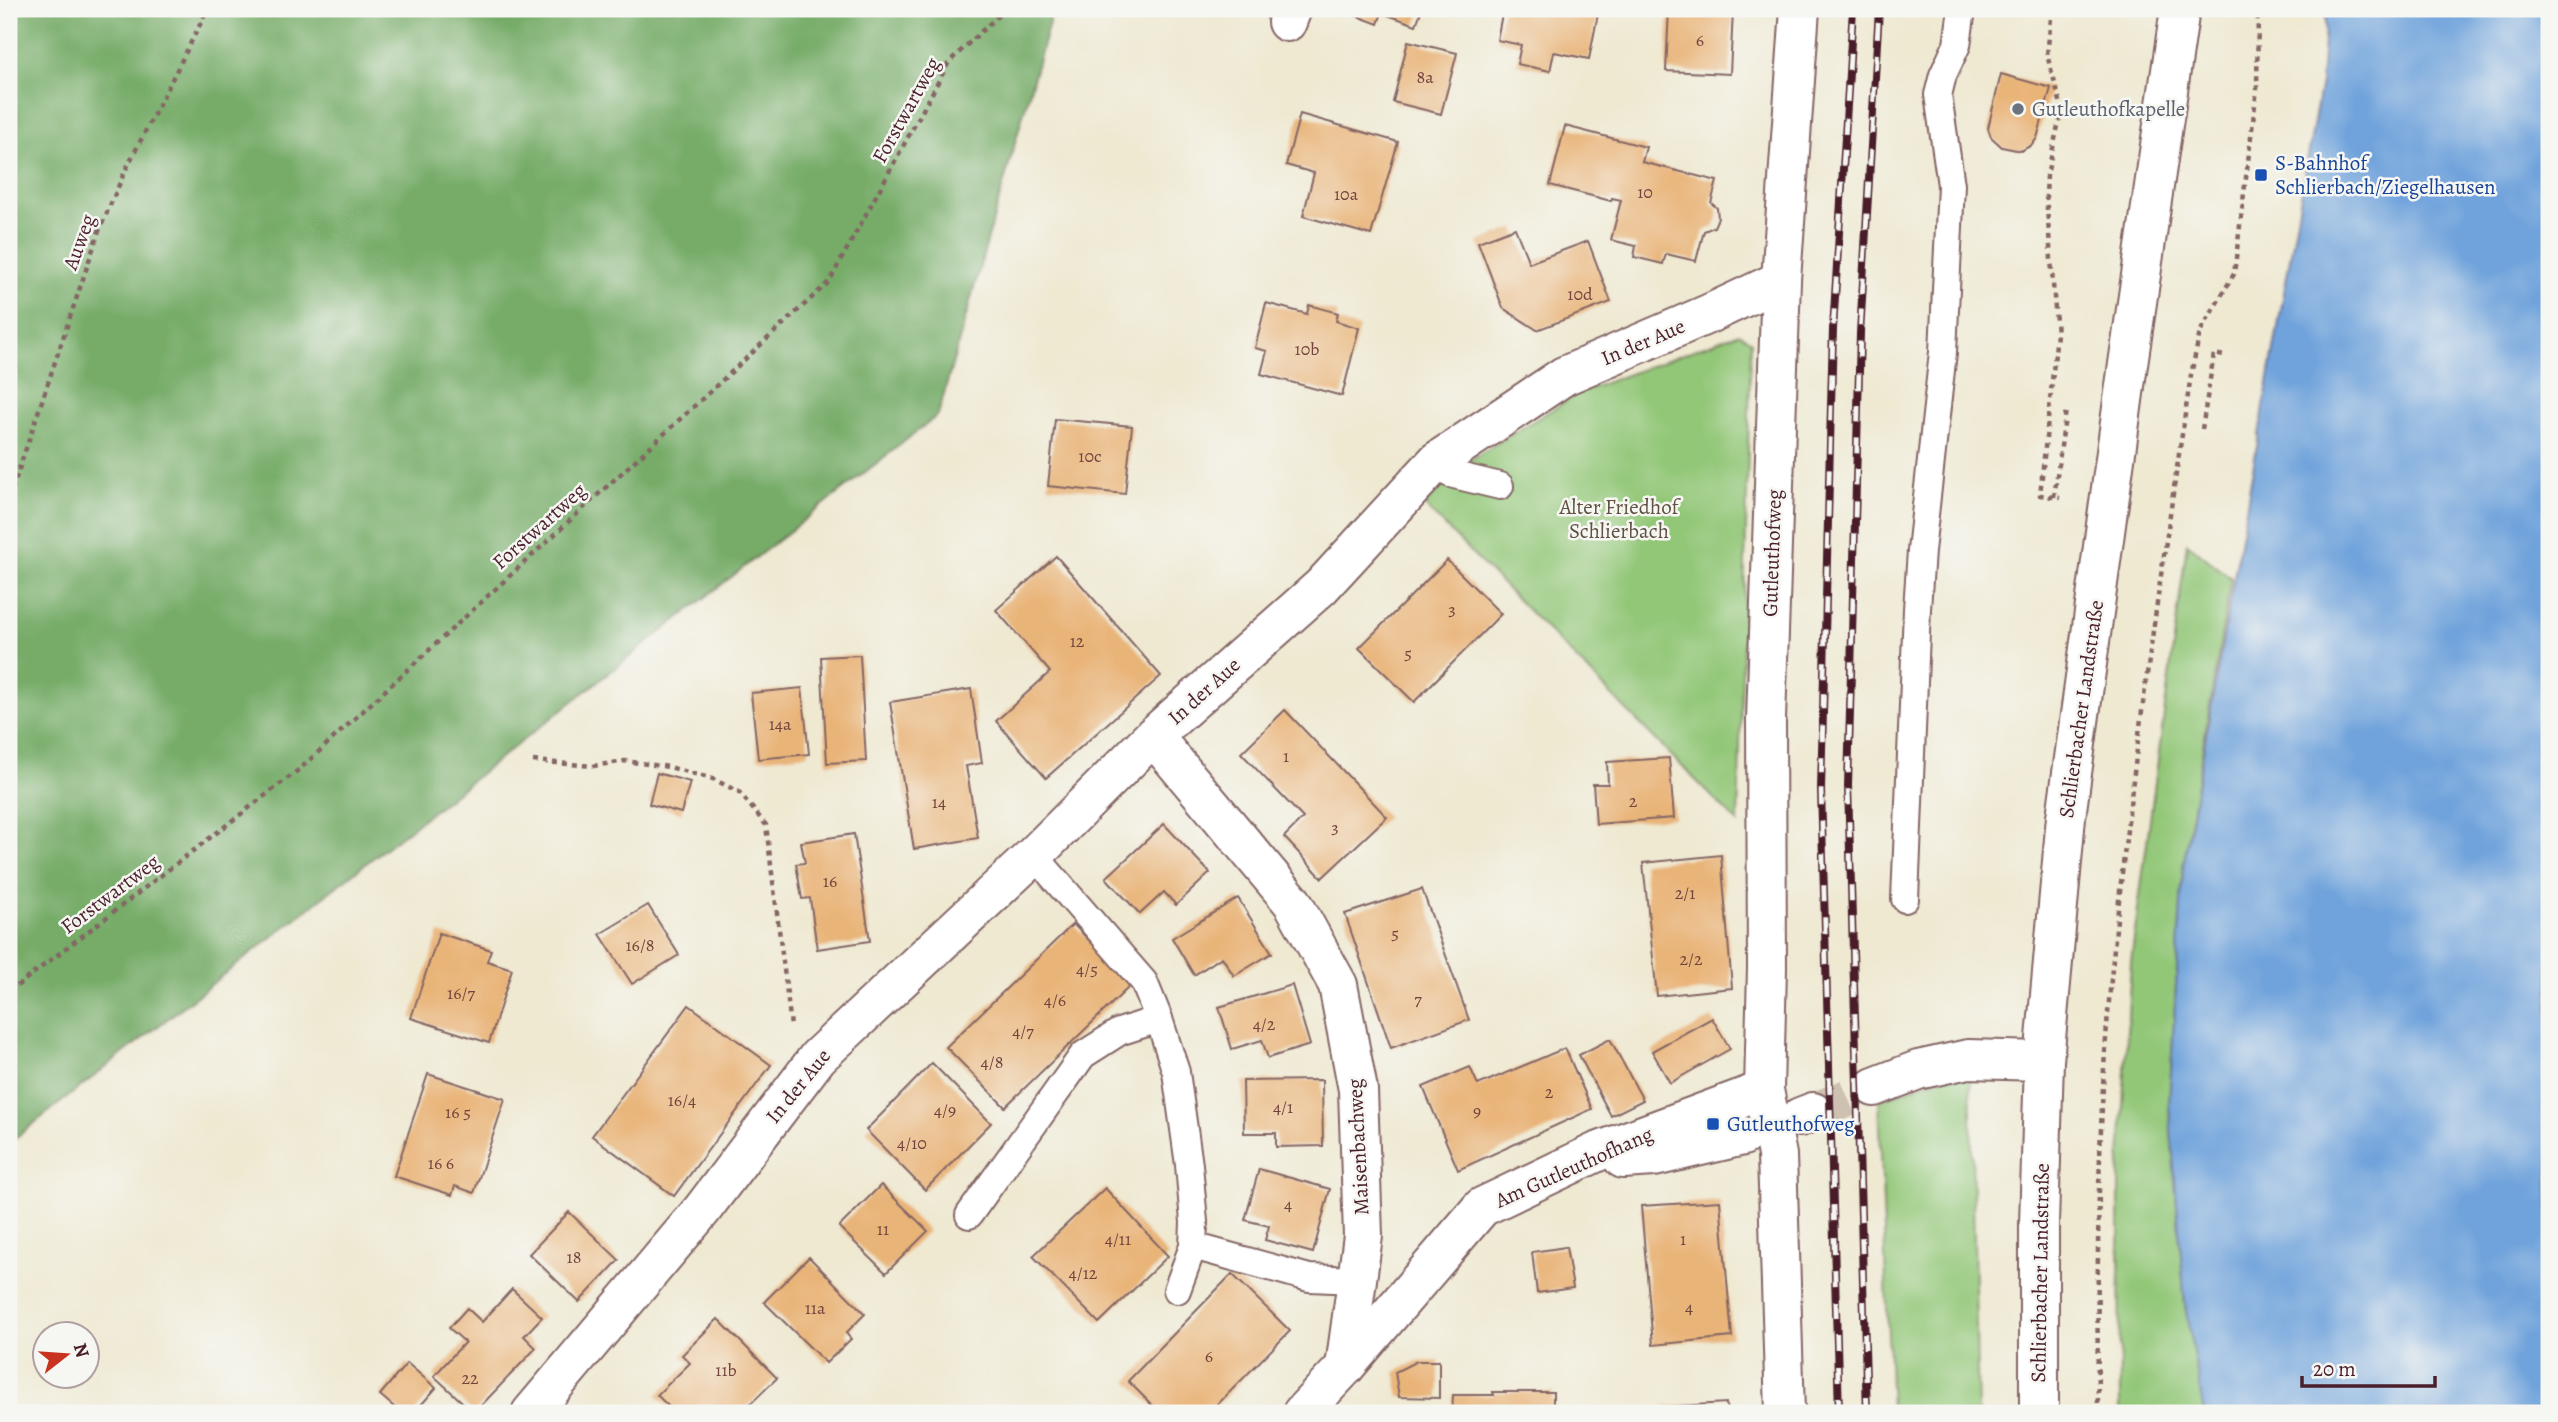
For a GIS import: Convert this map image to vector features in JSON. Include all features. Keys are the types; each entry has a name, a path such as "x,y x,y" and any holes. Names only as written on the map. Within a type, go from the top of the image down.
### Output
{"street":[{"path":"1781,280 1800,9"},
{"name":"Schlierbacher Landstraße","path":"2039,1413 2039,1224 2044,1061 2068,804 2180,9"},
{"name":"In der Aue","path":"531,1413 702,1210 818,1057 1034,855 1153,736 1321,587 1437,461 1564,376 1781,280"},
{"name":"Gutleuthofweg","path":"1781,280 1766,720 1768,968 1764,1090 1777,1154 1785,1413"},
{"name":"Maisenbachweg","path":"1153,736 1293,903 1338,985 1358,1090 1363,1236 1345,1367"},
{"path":"1874,1087 1918,1070 1968,1059 2044,1061"},
{"name":"Am Gutleuthofhang","path":"1302,1413 1345,1367 1482,1207 1597,1152 1764,1090"},
{"path":"1597,1152 1623,1160 1654,1157 1743,1136"}],"lane":[{"path":"1905,898 1918,597 1943,352 1951,185 1938,95 1943,75 1957,45 1962,9"},
{"path":"1437,461 1450,474 1500,486"},
{"path":"1034,855 1144,982 1159,1019 1178,1085 1189,1165 1193,1246 1177,1290"},
{"path":"969,1215 1083,1055 1119,1032 1159,1019"},
{"path":"1193,1246 1309,1278 1357,1280"}],"path":[{"name":"Auweg","path":"9,499 99,231 125,171 208,9"},
{"name":"Forstwartweg","path":"9,992 301,768 829,282 949,62 1006,9"},
{"path":"2052,9 2047,55 2062,108 2047,175 2046,196 2057,334 2040,495 2057,497 2066,410"},
{"path":"2098,1413 2100,1138 2110,991 2135,759 2200,332 2234,274 2257,89 2258,9"},
{"path":"2202,429 2214,354 2224,355"},
{"path":"533,761 593,766 625,761 669,767 713,779 739,792 766,825 792,1031 798,1042 818,1057"}],"green space":[{"path":"9,9 1053,9 938,415 9,1143"},
{"name":"Alter Friedhof Schlierbach","path":"1739,333 1751,341 1738,823 1424,505 1460,466 1581,392"},
{"path":"2187,543 2231,578 2183,867 2169,1105 2185,1305 2204,1413 2120,1413 2119,1179 2131,962"},
{"path":"1970,1067 1978,1413 1891,1413 1879,1100"}],"water":[{"path":"2326,9 2549,9 2549,1413 2204,1413 2185,1305 2169,1105 2183,867 2321,82"}],"building":[{"path":"1339,9 1422,9 1416,25 1382,13 1378,24"},
{"path":"1503,9 1599,9 1589,59 1554,52 1550,71 1517,64 1521,45 1497,40"},
{"path":"1669,9 1733,10 1730,74 1666,71"},
{"path":"1408,41 1457,53 1441,114 1393,102"},
{"name":"Gutleuthofkapelle","path":"2001,74 2051,88 2037,138 2032,145 2021,151 2002,147 1991,137 1988,128"},
{"path":"1300,114 1398,142 1371,235 1303,216 1314,173 1286,165"},
{"path":"1565,126 1646,147 1642,162 1717,181 1711,203 1717,208 1718,218 1714,227 1704,231 1696,261 1666,254 1663,264 1634,257 1636,246 1611,240 1621,200 1612,198 1611,201 1550,185"},
{"path":"1515,228 1529,263 1588,241 1611,302 1537,330 1503,308 1478,242"},
{"path":"1266,303 1307,314 1309,305 1338,313 1336,321 1359,328 1342,396 1261,374 1267,351 1255,348"},
{"path":"1055,419 1132,426 1125,494 1048,486"},
{"path":"1056,556 1161,676 1046,778 996,721 1050,672 996,610"},
{"path":"1447,560 1501,614 1414,702 1359,648"},
{"path":"860,655 866,761 827,763 821,657"},
{"path":"802,688 809,754 758,759 751,693"},
{"path":"971,689 982,763 966,766 978,838 914,849 890,702"},
{"path":"1285,710 1387,817 1322,878 1284,837 1303,818 1241,753"},
{"path":"1669,758 1674,818 1596,824 1593,784 1608,784 1607,762"},
{"path":"657,773 690,782 681,813 649,804"},
{"path":"1164,824 1210,873 1176,905 1164,892 1140,914 1106,878"},
{"path":"854,834 870,941 817,949 810,898 802,899 796,864 805,863 801,842"},
{"path":"1721,855 1732,988 1657,996 1643,863"},
{"path":"1422,889 1469,1020 1391,1048 1345,914"},
{"path":"1238,898 1272,953 1234,976 1222,957 1194,975 1172,938"},
{"path":"648,905 679,955 632,984 600,934"},
{"path":"1073,924 1132,984 1005,1107 946,1047"},
{"path":"439,933 491,950 487,961 512,969 489,1043 411,1018"},
{"path":"1292,985 1310,1045 1268,1058 1262,1040 1232,1049 1219,1007"},
{"path":"689,1005 771,1065 674,1196 592,1136"},
{"path":"1712,1018 1730,1049 1670,1083 1652,1051"},
{"path":"1610,1039 1643,1100 1611,1116 1579,1055"},
{"path":"1565,1048 1592,1109 1458,1170 1423,1087 1470,1067 1478,1085"},
{"path":"932,1063 991,1123 925,1190 866,1130"},
{"path":"428,1074 505,1099 474,1193 455,1186 452,1195 394,1176"},
{"path":"1322,1080 1323,1146 1276,1147 1276,1133 1244,1133 1243,1081"},
{"path":"1259,1169 1330,1189 1313,1253 1265,1240 1269,1226 1245,1220"},
{"path":"881,1185 928,1231 886,1273 839,1227"},
{"path":"1105,1188 1168,1256 1099,1323 1033,1256"},
{"path":"1720,1201 1732,1337 1653,1345 1641,1206"},
{"path":"569,1212 619,1260 579,1302 529,1254"},
{"path":"1566,1247 1573,1288 1537,1293 1532,1252"},
{"path":"809,1257 865,1314 846,1333 851,1339 826,1363 764,1302"},
{"path":"1232,1274 1290,1331 1209,1413 1160,1413 1128,1381"},
{"path":"512,1289 542,1317 524,1336 536,1348 474,1413 434,1376 465,1342 449,1328 467,1308 482,1322"},
{"path":"718,1319 777,1378 741,1413 675,1413 657,1395 690,1363 682,1355"},
{"path":"1417,1361 1439,1361 1439,1398 1399,1397 1395,1372"},
{"path":"407,1363 436,1388 414,1413 401,1413 380,1395"},
{"path":"1493,1392 1553,1392 1553,1413 1452,1413 1453,1395 1494,1395"},
{"path":"1726,1403 1727,1413 1664,1413 1663,1407"}],"tunnel":[{"path":"1813,1112 1874,1087"}],"railway":[{"path":"1839,1413 1821,789 1833,329 1853,9"},
{"path":"1867,1413 1848,786 1860,333 1879,9"}],"place":[{"name":"Gutleuthofkapelle","path":"2018,109"},
{"name":"S-Bahnhof Schlierbach/Ziegelhausen","path":"2261,175"},
{"name":"Gutleuthofweg","path":"1713,1124"}]}
